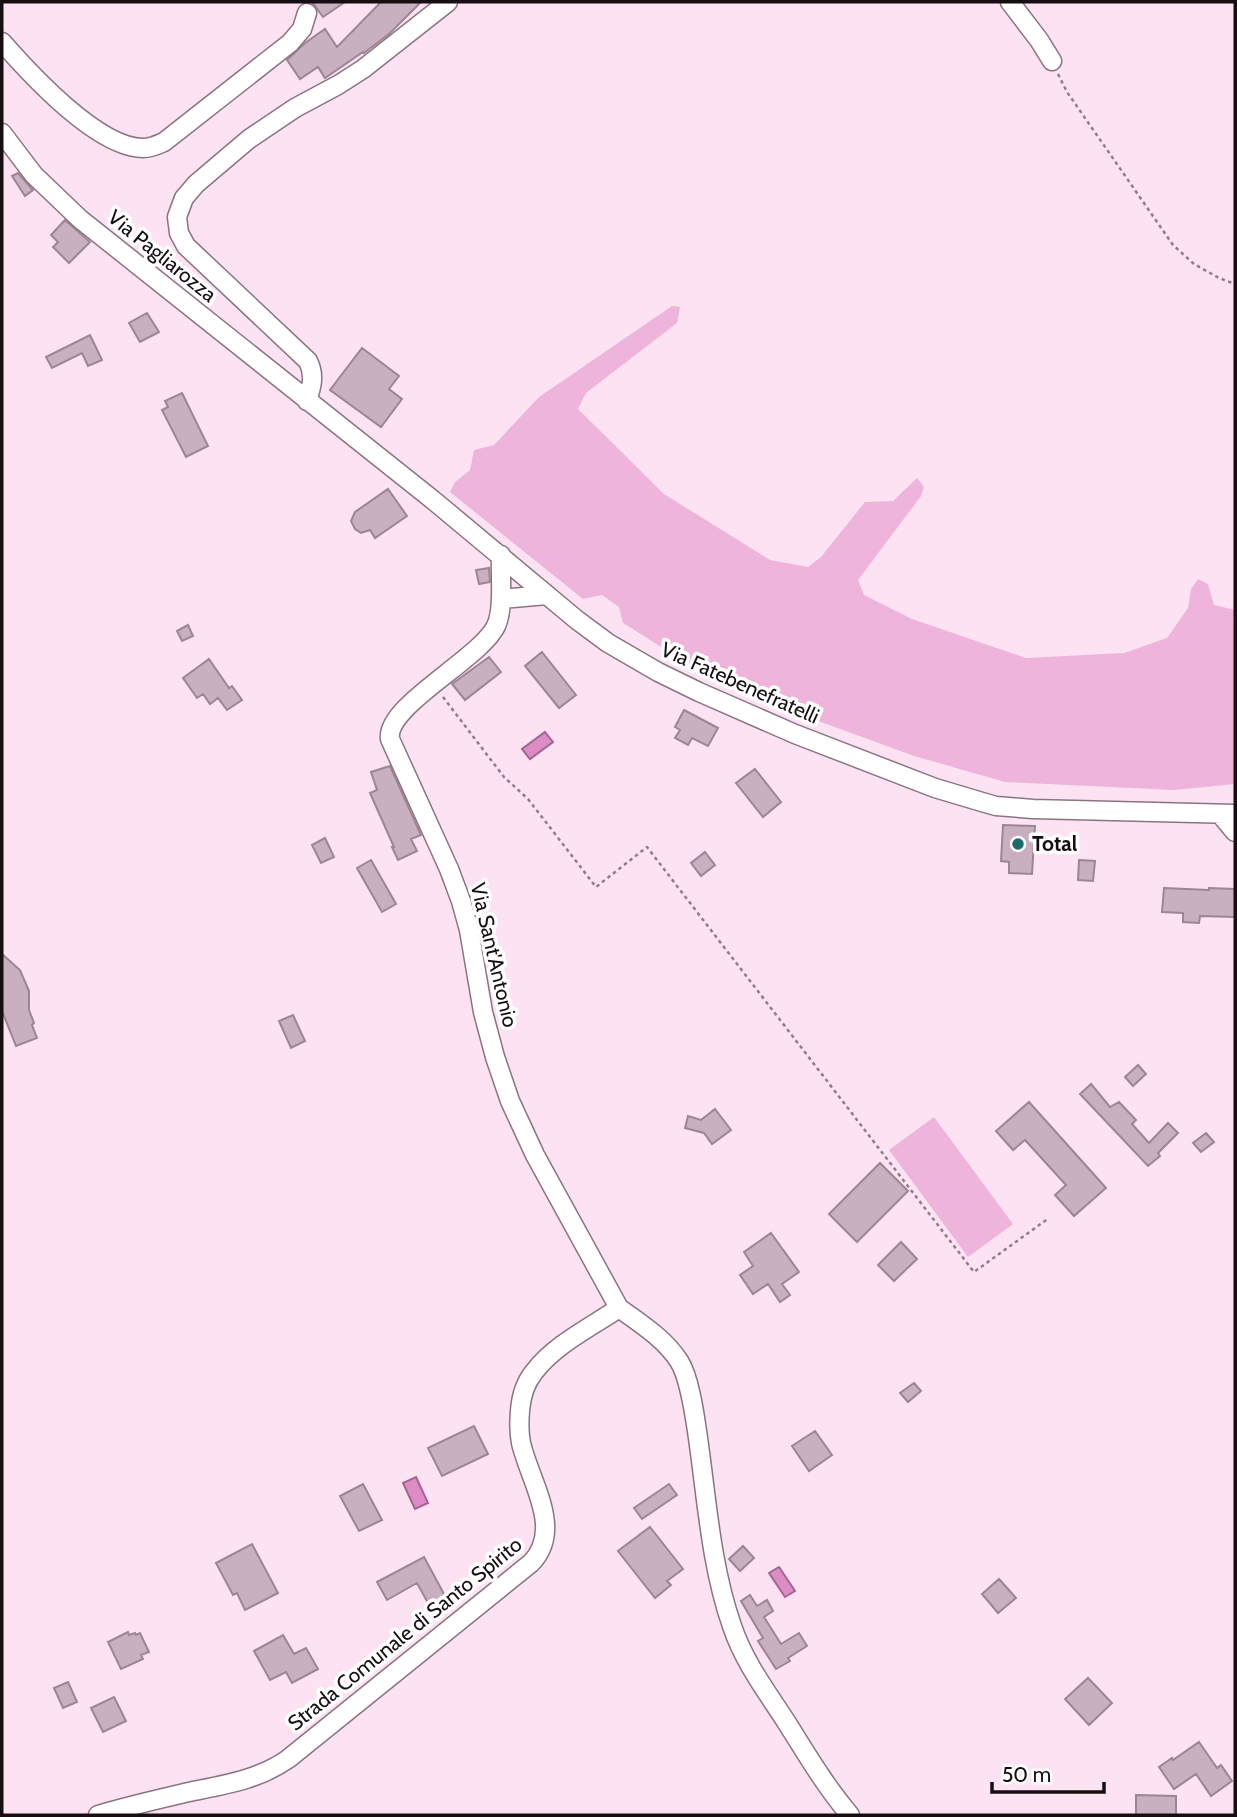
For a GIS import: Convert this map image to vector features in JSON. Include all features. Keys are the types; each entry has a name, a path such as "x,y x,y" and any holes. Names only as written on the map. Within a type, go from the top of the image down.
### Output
{"street":[{"path":"307,401 313,380 308,361 186,246 178,228 178,211 191,190 240,145 295,108 357,73 448,2"},
{"path":"1010,2 1052,61"},
{"path":"2,42 45,89 74,113 123,144 144,148 164,142 284,48 302,29 307,13"},
{"name":"Via Pagliarozza","path":"2,133 34,175 73,212 307,401"},
{"name":"Via Fatebenefratelli","path":"307,401 608,643 678,683 795,734 935,788 982,802 1011,808 1228,814"},
{"name":"Via Sant'Antonio","path":"501,555 498,620 488,638 407,707 389,732 390,739 461,901 483,1012 510,1101 535,1155 619,1308"},
{"path":"501,599 547,596"},
{"path":"1228,814 1235,832"},
{"path":"619,1308 665,1344 683,1369 695,1423 716,1565 733,1628 752,1670 826,1785 850,1815"},
{"name":"Strada Comunale di Santo Spirito","path":"98,1815 241,1781 272,1769 531,1563 544,1546 546,1524 520,1439 524,1390 533,1373 553,1351 619,1308"}],"path":[{"path":"1052,61 1067,92 1170,240 1194,264 1235,284"},
{"path":"433,685 504,777 528,799 596,887 647,847 974,1272 1049,1218"}],"shaded area":[{"path":"672,306 680,307 677,323 586,393 578,409 664,494 770,560 808,567 821,557 865,502 893,501 917,478 924,487 921,496 858,580 864,595 912,619 1026,658 1124,653 1167,638 1188,608 1191,589 1198,579 1208,584 1214,605 1235,610 1235,784 1174,790 1005,782 914,756 788,710 703,673 623,623 619,607 602,595 583,599 450,492 455,482 470,470 474,450 494,445 539,397"},
{"path":"545,732 553,742 530,759 522,749"},
{"path":"934,1117 1013,1224 968,1257 889,1150"},
{"path":"416,1477 428,1503 415,1509 403,1483"},
{"path":"779,1567 795,1591 785,1597 769,1573"}],"building":[{"path":"312,2 345,2 323,17"},
{"path":"381,2 421,2 389,34 325,78 318,67 300,79 287,60 325,29 337,47"},
{"path":"18,173 33,190 25,196 12,176"},
{"path":"65,220 90,242 69,263 53,247 58,242 51,235"},
{"path":"147,313 159,332 140,342 129,323"},
{"path":"90,335 102,360 88,366 82,353 52,368 46,357"},
{"path":"362,348 399,376 389,389 402,399 381,427 330,390"},
{"path":"182,393 208,446 186,457 162,410 168,407 165,401"},
{"path":"388,489 407,516 375,538 370,530 361,533 355,529 351,521 355,512"},
{"path":"489,568 490,582 479,584 476,570"},
{"path":"188,625 193,636 182,641 177,631"},
{"path":"542,652 576,695 559,708 525,666"},
{"path":"489,657 501,672 465,700 452,684"},
{"path":"209,659 229,688 232,686 242,700 227,710 218,698 210,704 203,694 197,698 183,678"},
{"path":"684,710 718,728 708,746 692,738 688,745 675,738 680,730 675,727"},
{"path":"390,766 421,835 411,839 417,851 398,860 370,793 377,790 371,772"},
{"path":"755,769 781,802 763,817 736,783"},
{"name":"Total","path":"1003,825 1035,826 1032,874 1009,873 1009,862 1001,861"},
{"path":"325,838 334,857 321,863 312,845"},
{"path":"705,852 715,865 701,876 691,863"},
{"path":"371,860 396,904 382,912 357,868"},
{"path":"1079,860 1095,861 1093,881 1078,880"},
{"path":"1164,888 1235,889 1235,917 1200,916 1199,923 1183,922 1183,913 1162,912"},
{"path":"2,954 20,970 29,991 29,1010 37,1038 16,1046 2,1011"},
{"path":"293,1015 305,1041 291,1048 279,1021"},
{"path":"1138,1065 1146,1074 1133,1086 1125,1077"},
{"path":"1091,1084 1110,1107 1119,1102 1136,1120 1132,1124 1149,1143 1168,1123 1178,1133 1158,1153 1160,1156 1148,1166 1080,1094"},
{"path":"1029,1102 1106,1188 1074,1216 1055,1195 1066,1185 1025,1140 1013,1150 996,1131"},
{"path":"715,1109 731,1130 712,1144 704,1133 685,1128 688,1116 701,1120"},
{"path":"1206,1133 1214,1142 1201,1152 1193,1143"},
{"path":"880,1163 908,1191 857,1242 829,1214"},
{"path":"771,1233 799,1272 782,1284 790,1295 780,1302 768,1284 753,1294 740,1275 753,1266 744,1252"},
{"path":"901,1242 917,1259 894,1281 878,1265"},
{"path":"914,1383 921,1391 908,1402 900,1393"},
{"path":"474,1426 488,1454 442,1476 428,1448"},
{"path":"815,1431 832,1455 809,1471 792,1446"},
{"path":"363,1484 382,1520 359,1531 340,1496"},
{"path":"669,1484 677,1495 642,1519 634,1508"},
{"path":"650,1527 683,1569 667,1581 671,1585 655,1598 618,1551"},
{"path":"252,1544 278,1593 245,1610 237,1593 233,1595 216,1563"},
{"path":"743,1546 754,1558 740,1571 729,1559"},
{"path":"424,1557 450,1605 434,1614 417,1583 387,1600 377,1582"},
{"path":"999,1579 1016,1598 998,1613 982,1594"},
{"path":"750,1595 757,1606 767,1600 773,1611 764,1617 781,1644 799,1633 807,1646 776,1669 758,1641 763,1638 741,1601"},
{"path":"128,1632 129,1635 140,1633 149,1652 141,1655 143,1659 121,1669 108,1642"},
{"path":"283,1635 294,1654 306,1648 318,1669 292,1683 286,1672 270,1680 254,1651"},
{"path":"1088,1678 1112,1703 1089,1725 1065,1699"},
{"path":"68,1682 77,1702 63,1708 54,1688"},
{"path":"114,1697 126,1721 103,1732 91,1708"},
{"path":"1199,1742 1217,1768 1221,1765 1232,1781 1211,1796 1196,1774 1174,1789 1159,1767"},
{"path":"1136,1795 1176,1796 1176,1815 1136,1815"}],"place":[{"name":"Total","path":"1018,844"}]}
